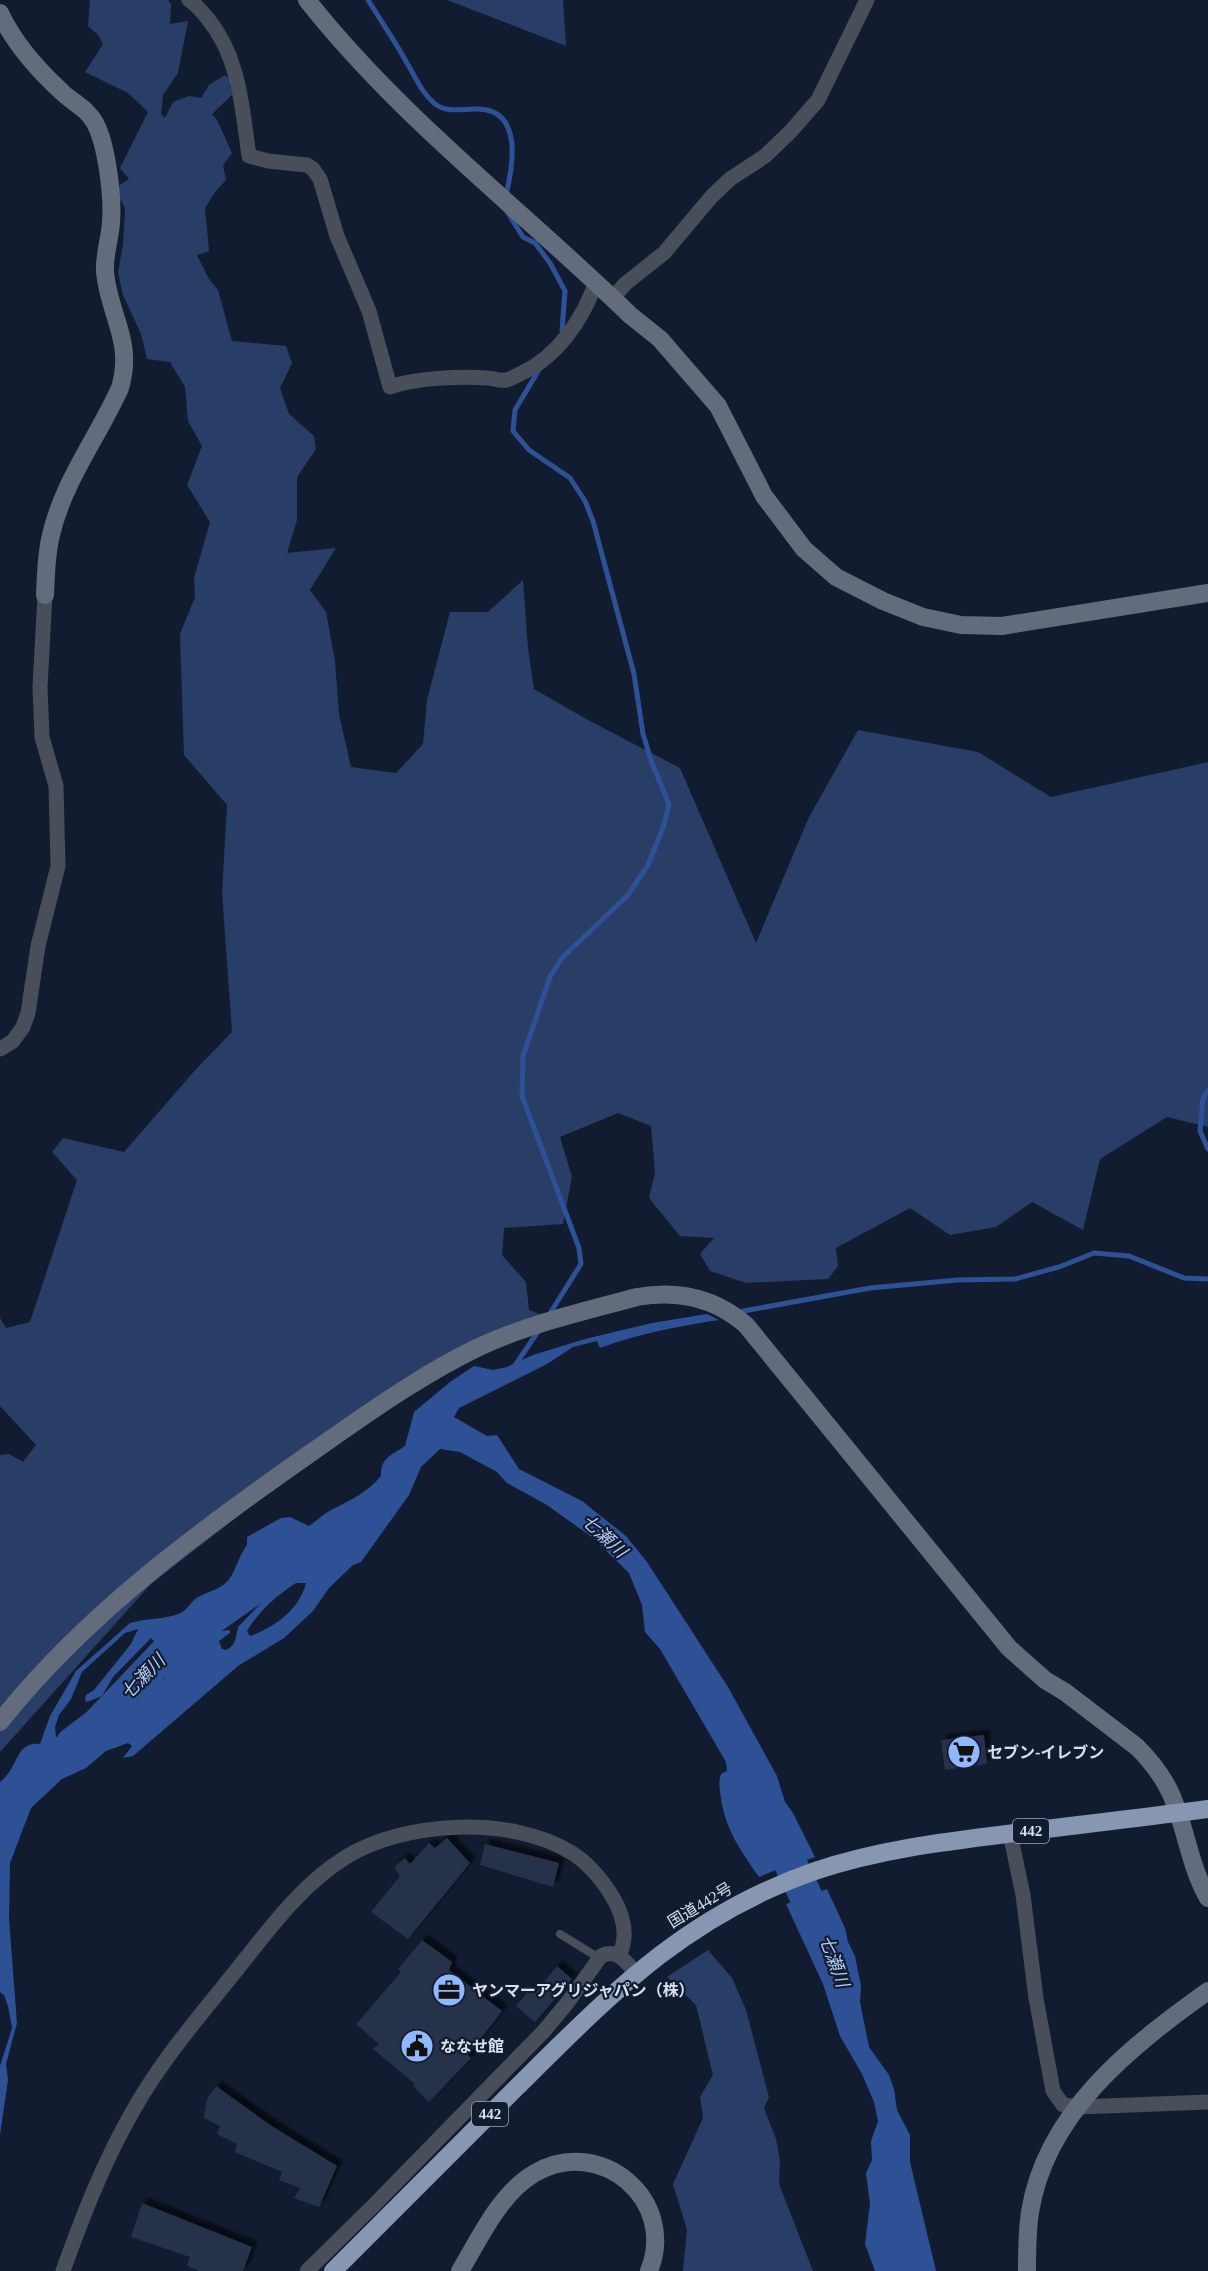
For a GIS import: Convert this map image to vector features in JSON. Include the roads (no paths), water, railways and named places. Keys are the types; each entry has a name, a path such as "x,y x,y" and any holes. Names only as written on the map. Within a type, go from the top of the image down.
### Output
{"highway":[{"name":"国道442号","path":"333,2271 575,2030 636,1973 695,1929 747,1900 791,1880 855,1860 917,1846 1208,1809"}],"street":[{"path":"189,0 216,29 231,59 240,86 249,156 268,161 307,165 320,179 337,236 369,311 390,387 406,381 485,378 506,380 537,365 558,346 575,325 596,282"},
{"path":"307,0 336,37 411,114 660,339 718,406 764,496 804,549 836,577 883,601 923,617 961,625 1002,626 1208,593"},
{"path":"613,298 625,284 664,252 712,196 730,179 765,156 818,100 867,0"},
{"path":"0,13 33,61 65,96 88,112 96,124 107,169 112,206 105,269 108,291 124,346 124,374 120,388 68,489 56,519 47,559 40,687 42,737 56,786 58,866 38,946 28,1013 23,1027 13,1041 0,1049"},
{"path":"0,1722 51,1664 117,1600 152,1571 273,1479 415,1382 461,1356 516,1332 637,1297 678,1294 721,1308 739,1318 754,1332 1009,1648 1045,1680 1065,1692 1137,1747 1157,1771 1170,1792 1199,1882 1208,1898"},
{"path":"63,2271 90,2195 103,2168 134,2108 176,2046 287,1909 314,1881 361,1849 398,1834 451,1828 488,1829 516,1833 556,1845 572,1853 588,1867 608,1889 616,1902 622,1917 624,1933 619,1956"},
{"path":"1010,1833 1023,1895 1036,1998 1053,2091 1063,2105 1078,2107 1208,2102"},
{"path":"307,2271 544,2031 599,1958 609,1952 619,1956 636,1973"},
{"path":"1027,2271 1029,2212 1055,2139 1108,2071 1136,2044 1208,1991"},
{"path":"460,2271 495,2215 516,2188 544,2168 554,2164 572,2162 589,2163 612,2171 628,2181 643,2197 655,2229 655,2251 649,2271"}],"lane":[{"path":"560,1934 599,1958"}],"water":[{"path":"707,1314 719,1320 659,1331 600,1348 597,1341 573,1347 547,1364 459,1408 454,1417 487,1436 497,1435 519,1469 582,1501 626,1536 647,1562 728,1687 777,1776 785,1802 815,1857 798,1863 777,1822 754,1799 751,1814 780,1868 759,1877 746,1858 730,1830 723,1809 720,1780 721,1774 727,1771 726,1762 660,1649 645,1632 642,1605 629,1573 593,1538 547,1505 507,1483 497,1472 460,1452 440,1449 421,1467 409,1495 361,1562 353,1565 329,1588 313,1611 284,1638 238,1666 133,1756 123,1758 132,1746 128,1743 106,1751 86,1768 62,1779 31,1808 10,1863 9,1920 17,2023 6,2064 8,2080 0,2135 0,2066 12,2028 8,2006 4,1995 0,1992 0,1782 11,1770 21,1751 32,1744 40,1744 50,1716 76,1671 130,1623 181,1613 198,1597 224,1585 247,1545 247,1537 281,1518 290,1517 309,1526 364,1491 381,1476 382,1465 385,1461 405,1446 414,1412 450,1382 474,1366 493,1370 507,1367 533,1355 585,1339 652,1323","holes":["307,1538 306,1548 278,1577 262,1602 238,1627 232,1646 226,1650 222,1649 219,1641 230,1633 230,1630 222,1631 222,1625 239,1599 273,1563 302,1539","296,1583 306,1583 298,1601 285,1616 268,1628 250,1636 247,1631 257,1617","138,1629 131,1644 94,1690 86,1695 85,1700 87,1702 102,1696 113,1677 151,1638 163,1657 166,1669 164,1679 86,1730 65,1739 56,1737 55,1727 59,1715 71,1699 82,1672 125,1633"]},
{"path":"827,1889 855,1956 861,1986 860,2002 869,2047 889,2075 897,2110 910,2135 910,2162 936,2271 875,2271 865,2244 870,2204 866,2173 872,2160 871,2141 878,2121 874,2102 862,2074 840,2036 823,1984 786,1904"}],"waterway":[{"path":"368,0 422,90 435,104 451,110 479,109 493,112 503,119 509,129 512,142 511,170 506,195"},
{"path":"506,210 523,237 535,243 550,263 565,291 562,331"},
{"path":"540,368 515,410 513,431 529,450 570,478 585,501 593,521 634,674 643,734 669,804 664,825 648,865 628,895 562,958 550,977 523,1056 522,1096 579,1248 581,1264 549,1315"},
{"path":"1208,1091 1203,1098 1200,1131 1208,1149"},
{"path":"738,1312 870,1288 957,1280 1015,1279 1059,1267 1094,1253 1129,1256 1184,1278 1208,1279"},
{"path":"514,1367 539,1330"},
{"name":"七瀬川","path":"72,1744 97,1725 173,1645 281,1569 331,1538"},
{"name":"七瀬川","path":"745,1769 825,1936"}],"place":[{"name":"セブン-イレブン","path":"964,1752"},
{"name":"ヤンマーアグリジャパン（株）","path":"449,1990"},
{"name":"ななせ館","path":"417,2046"}]}
